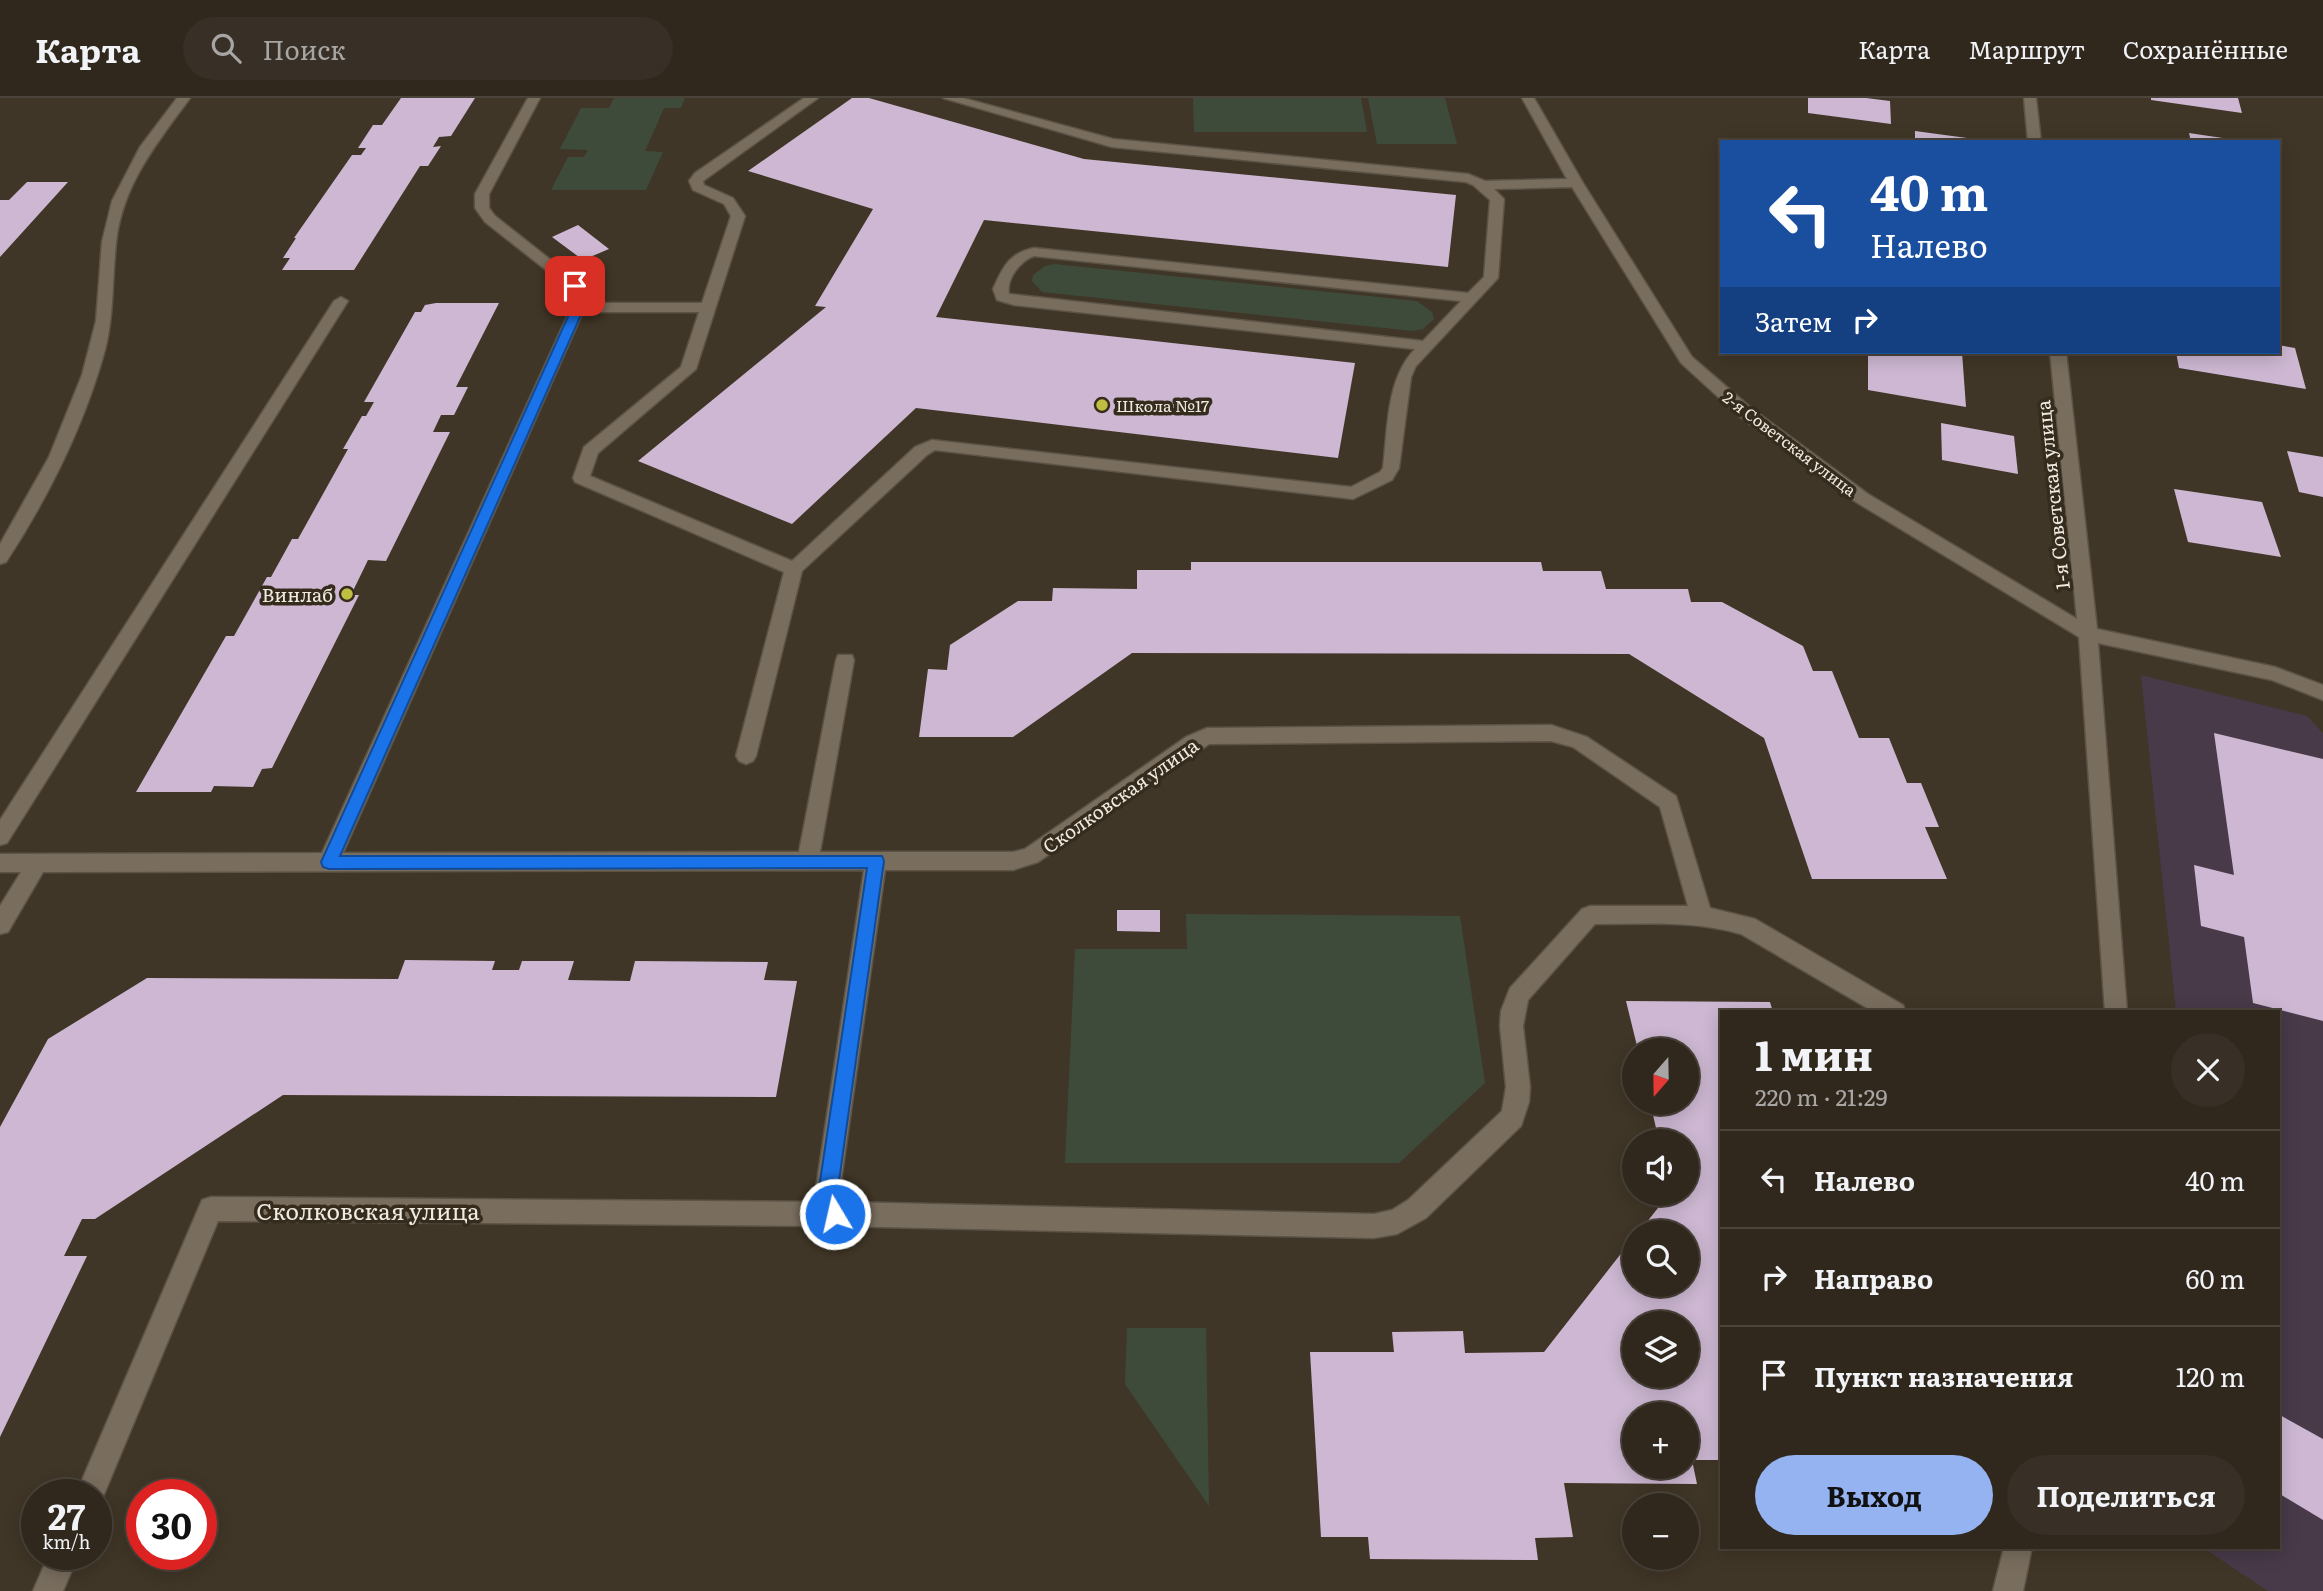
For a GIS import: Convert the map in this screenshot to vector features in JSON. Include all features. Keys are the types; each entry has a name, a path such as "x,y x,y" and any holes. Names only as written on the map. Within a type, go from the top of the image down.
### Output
{"street":[{"path":"0,558 29,515 72,426 99,345 110,237 121,191 144,146 184,98"},
{"path":"329,862 578,308 580,297 575,286 490,219 482,208 482,194 534,98"},
{"path":"794,569 581,478 590,451 688,369 738,216 732,203 698,187 696,181 699,176 813,98"},
{"path":"746,756 794,569 921,451 932,445 947,445 1340,492 1362,489 1385,476 1391,468 1403,377 1409,364 1488,282 1493,272 1498,204 1494,194 1483,185 1456,175 1112,143 950,98"},
{"name":"2-я Советская улица","path":"1528,98 1576,183 1686,360 1745,412 1862,498 2088,634 2275,674 2323,693"},
{"path":"2030,98 2035,140"},
{"path":"1483,185 1576,183"},
{"path":"1427,346 1014,301 1003,297 1000,289 1014,259 1034,252 1473,298"},
{"path":"0,837 341,301"},
{"path":"578,308 710,307"},
{"name":"1-я Советская улица","path":"2058,354 2088,634 2116,1010"},
{"path":"807,861 845,660"},
{"name":"Сколковская улица","path":"0,863 1013,861 1031,856 1193,742 1207,736 1551,733 1580,742 1669,802 1701,914"},
{"path":"835,1214 828,1188 876,861"},
{"path":"0,925 37,863"},
{"name":"Сколковская улица","path":"96,1479 211,1209 835,1214 1374,1226 1397,1222 1417,1209 1512,1118 1518,1104 1520,1087 1509,1025 1511,1010 1518,995 1590,915 1701,914 1746,926 1892,1010"},
{"path":"2008,1591 2018,1549"},
{"path":"48,1591 57,1570"}],"shaded area":[{"path":"2141,675 2307,716 2323,733 2323,1591 2268,1591 2205,1549 2280,1549 2280,1010 2176,1010"}],"green space":[{"path":"614,98 685,98 681,108 664,108 645,151 663,152 646,190 551,190 568,157 584,157 588,150 560,149 581,108 609,108"},
{"path":"1193,98 1361,98 1367,132 1194,132"},
{"path":"1368,98 1445,98 1457,144 1377,144"},
{"path":"1054,264 1417,301 1432,312 1434,319 1423,329 1413,331 1042,292 1032,281 1033,275 1045,266"},
{"path":"1186,914 1460,916 1485,1083 1399,1163 1065,1163 1075,949 1187,949"},
{"path":"1127,1328 1206,1328 1209,1506 1125,1384"}],"building":[{"path":"401,98 475,98 451,136 439,137 433,147 441,146 428,166 420,166 354,270 282,270 290,258 283,258 294,238 352,155 361,155 366,148 358,148 373,125 382,125"},
{"path":"852,98 869,98 1084,159 1456,195 1448,267 984,220 936,317 1355,363 1338,458 916,408 792,524 638,461 826,307 815,306 873,209 748,171"},
{"path":"1808,98 1866,98 1890,101 1891,124 1808,113"},
{"path":"2238,98 2242,113 2151,100"},
{"path":"1915,131 1982,140 1915,140"},
{"path":"2189,133 2236,140 2191,140"},
{"path":"27,182 68,182 0,257 0,200 9,200"},
{"path":"578,225 609,249 583,260 552,237"},
{"path":"499,303 456,387 468,387 454,415 441,415 433,432 450,432 386,561 368,560 351,595 359,595 272,768 262,769 253,787 214,786 211,792 136,792 226,636 234,636 292,539 298,539 348,449 343,449 362,416 366,416 374,402 364,402 415,312 421,312 425,305"},
{"path":"2280,345 2295,348 2306,389 2179,368 2176,354 2280,354"},
{"path":"1868,354 1962,354 1966,407 1868,390"},
{"path":"1941,423 2014,436 2018,474 1942,460"},
{"path":"2287,451 2323,457 2323,497 2299,492"},
{"path":"2174,489 2262,502 2281,557 2188,542"},
{"path":"1191,562 1541,562 1543,571 1601,571 1606,589 1688,589 1691,602 1722,602 1803,646 1813,671 1832,671 1859,738 1889,738 1907,783 1921,783 1939,827 1925,827 1947,879 1812,879 1764,738 1629,654 1132,653 1013,737 919,737 928,669 947,670 950,645 1018,601 1052,601 1053,588 1137,589 1137,570 1191,570"},
{"path":"2214,733 2323,759 2323,1021 2253,1003 2244,937 2201,926 2194,865 2234,875"},
{"path":"1117,910 1160,910 1160,932 1117,931"},
{"path":"405,960 495,961 492,970 519,970 522,961 574,961 568,980 630,981 635,961 768,962 764,980 797,981 776,1097 283,1095 95,1219 82,1219 64,1256 87,1256 0,1437 0,1127 48,1039 147,978 398,979"},
{"path":"1626,1001 1770,1002 1772,1010 1720,1010 1720,1460 1699,1460 1699,1402 1622,1402 1622,1479 1696,1479 1697,1484 1564,1483 1573,1537 1535,1538 1538,1560 1370,1559 1368,1537 1321,1537 1310,1352 1394,1352 1392,1332 1463,1331 1465,1353 1544,1352 1622,1252 1622,1297 1699,1297 1699,1220 1648,1220 1660,1206 1699,1206 1699,1129 1656,1129 1653,1115 1699,1115 1699,1038 1635,1038"},
{"path":"2280,1415 2323,1439 2323,1520 2280,1494"}],"place":[{"name":"Школа №17","path":"1102,405"},
{"name":"Винлаб","path":"347,594"}],"route":[{"path":"575,286 580,297 578,308 329,862 876,861 828,1188 835,1214"}]}
